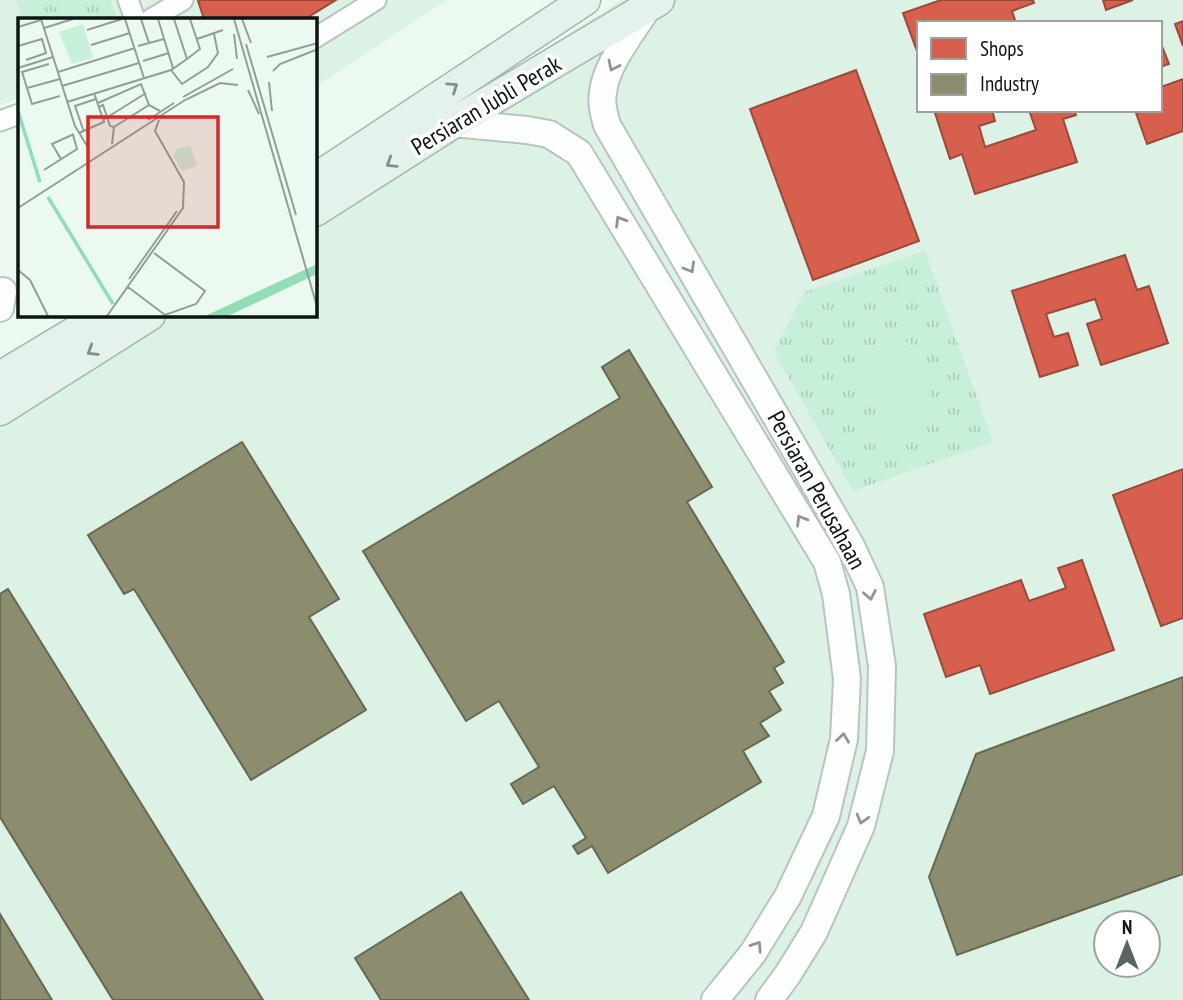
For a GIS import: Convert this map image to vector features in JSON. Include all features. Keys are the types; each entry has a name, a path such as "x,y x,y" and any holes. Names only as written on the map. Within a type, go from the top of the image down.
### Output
{"main road":[{"name":"Persiaran Jubli Perak","path":"317,178 584,0"},
{"name":"Persiaran Jubli Perak","path":"317,210 453,123 653,4"},
{"name":"Persiaran Perusahaan","path":"653,4 612,64 603,90 603,111 607,125 851,546 870,587 882,666 880,751 861,826 814,932 769,1000"},
{"name":"Persiaran Perusahaan","path":"453,123 550,134 579,153 827,562 836,594 848,679 844,739 826,816 788,896 753,953 715,1000"},
{"path":"0,377 100,317"},
{"path":"0,410 147,317"}],"street":[{"path":"128,0 135,18"},
{"path":"317,37 376,0"},
{"path":"153,18 175,7"},
{"path":"0,121 18,114"}],"shaded area":[{"path":"0,0 119,0 125,18 18,18 18,98 0,105"},
{"path":"140,0 447,0 317,86 317,18 147,18"},
{"path":"621,0 1183,0 1183,1000 0,1000 0,395 123,317 317,317 317,194"}],"green space":[{"path":"16,0 111,0 117,18 22,18"},
{"path":"925,251 993,442 853,491 774,352 804,292"},
{"path":"909,341 939,421 887,440 857,359"}],"building: Shops":[{"path":"336,0 307,18 204,18 198,1"},
{"path":"941,0 1033,0 1034,3 1012,11 1015,21 917,21 917,51 903,13"},
{"path":"1103,0 1133,0 1106,10"},
{"path":"1183,21 1183,46 1175,24"},
{"path":"1162,46 1169,64 1162,66"},
{"path":"856,70 919,241 813,280 750,109"},
{"path":"1183,79 1183,131 1147,144 1136,112 1162,112 1162,87"},
{"path":"935,112 993,112 995,121 979,126 985,147 1036,130 1030,112 1075,112 1076,115 1063,119 1077,162 975,194 962,154 950,159"},
{"path":"1125,255 1137,290 1149,286 1168,343 1101,365 1087,324 1102,319 1095,299 1046,314 1054,337 1068,333 1078,365 1040,377 1012,291"},
{"path":"1183,469 1183,618 1161,626 1113,495"},
{"path":"1082,560 1114,650 990,694 980,665 946,677 924,614 1021,580 1029,601 1066,588 1058,568"}],"building: Industry":[{"path":"629,350 712,487 687,502 784,662 774,668 783,683 769,691 781,710 760,723 769,736 743,751 761,782 608,873 592,846 578,854 573,846 586,838 554,786 523,804 511,784 539,767 499,701 466,721 363,551 620,398 602,367"},
{"path":"242,442 339,599 309,617 366,710 251,780 134,589 124,594 88,535"},
{"path":"8,589 263,1000 113,1000 0,817 0,594"},
{"path":"1183,677 1183,874 957,955 929,877 976,754"},
{"path":"461,892 529,1000 381,1000 355,958"},
{"path":"0,914 52,1000 0,1000"}]}
